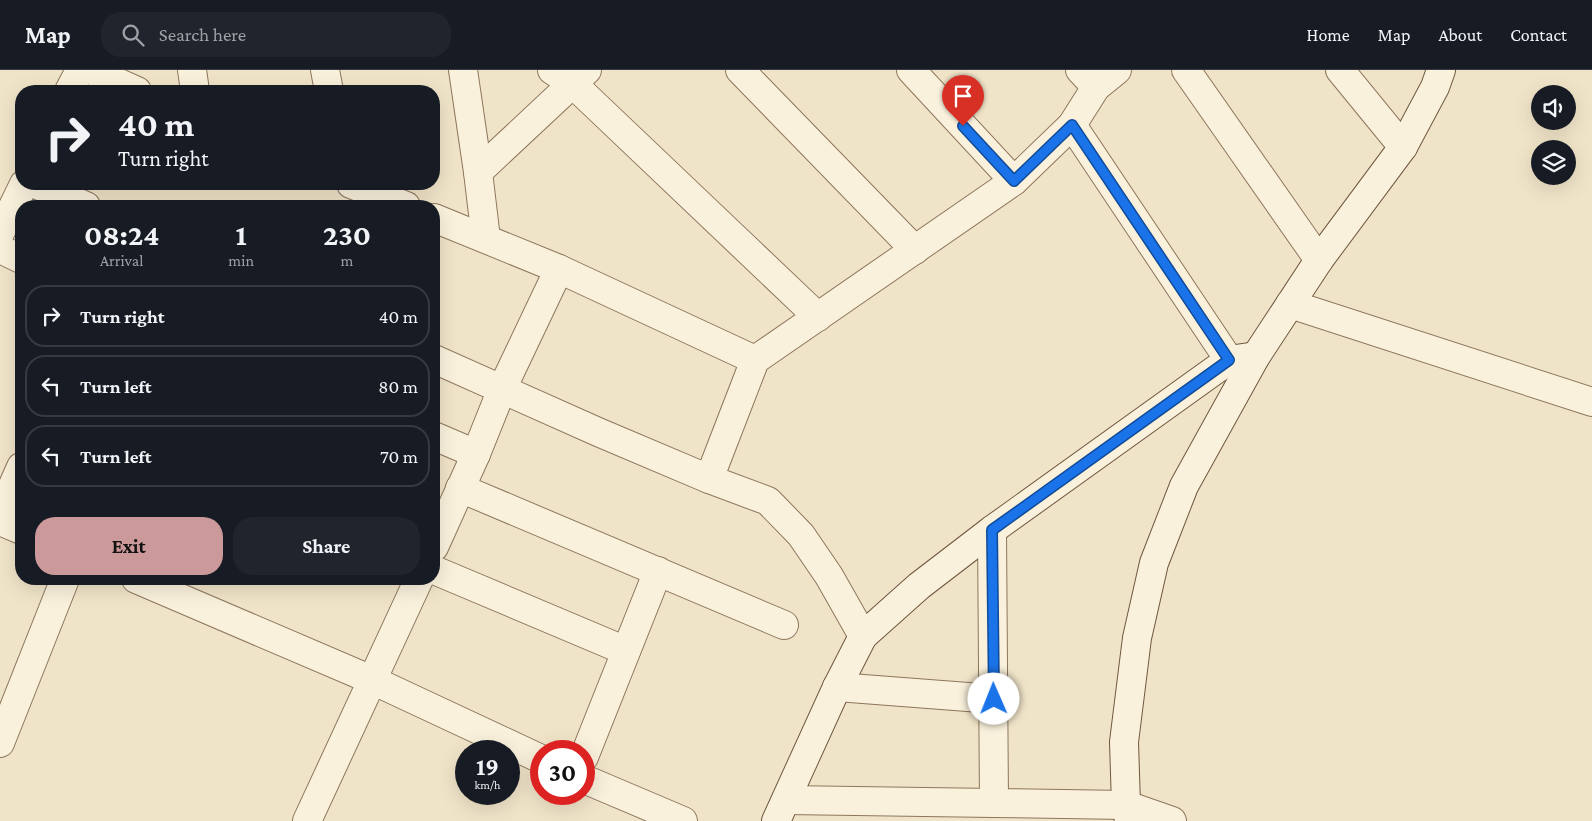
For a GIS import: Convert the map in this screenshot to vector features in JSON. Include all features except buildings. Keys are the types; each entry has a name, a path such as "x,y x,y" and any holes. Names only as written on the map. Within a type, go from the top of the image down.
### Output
{"street":[{"path":"72,85 80,70"},
{"path":"90,70 124,85"},
{"path":"192,70 194,85"},
{"path":"326,70 328,85"},
{"path":"463,70 486,239"},
{"path":"740,70 915,250"},
{"path":"911,70 1014,181"},
{"path":"709,479 755,360 1014,181 1072,125 1088,79 1117,70"},
{"path":"1186,70 1319,260"},
{"path":"1340,70 1403,146"},
{"path":"1127,813 1124,742 1137,638 1154,563 1184,486 1256,356 1319,260 1403,146 1436,87 1441,70"},
{"path":"478,172 571,75 818,316"},
{"path":"1072,125 1229,360"},
{"path":"48,190 72,200"},
{"path":"366,190 391,200"},
{"path":"0,233 15,202"},
{"path":"440,220 559,269 755,360"},
{"path":"0,249 15,256"},
{"path":"440,533 476,454 502,389 559,269"},
{"path":"1290,304 1592,402"},
{"path":"1172,821 1127,813 994,804 781,810 837,687 863,636 919,586 992,530 1229,360 1256,356"},
{"path":"440,362 598,432 709,479 768,501 801,535 829,576 863,636"},
{"path":"440,439 476,454"},
{"path":"0,515 15,481"},
{"path":"460,488 784,625"},
{"path":"0,521 15,527"},
{"path":"992,530 994,804"},
{"path":"591,740 658,571"},
{"path":"440,573 626,651"},
{"path":"0,743 62,585"},
{"path":"150,585 372,680 530,754"},
{"path":"307,821 416,585"},
{"path":"837,687 994,699"},
{"path":"595,784 683,821"}],"route":[{"path":"963,126 1014,181 1072,125 1229,360 992,530 994,699"}]}
